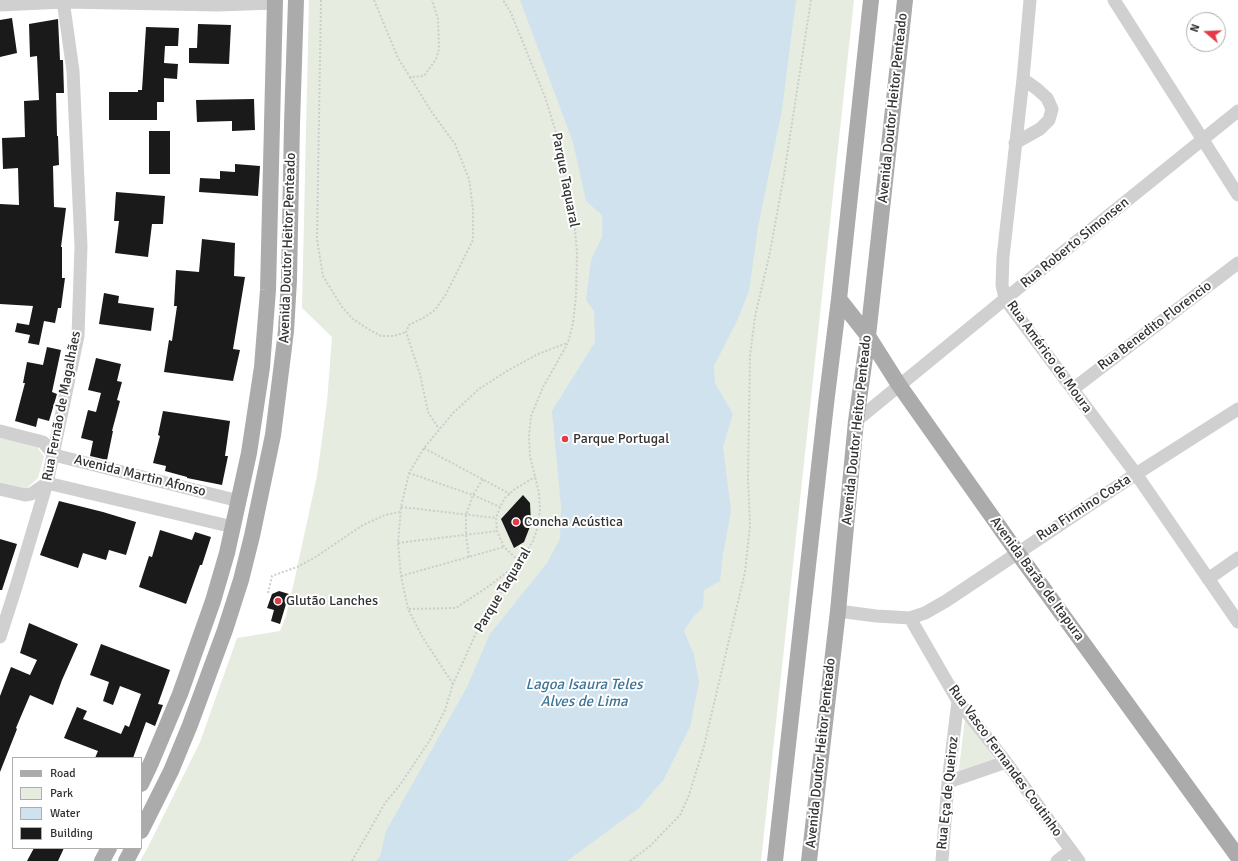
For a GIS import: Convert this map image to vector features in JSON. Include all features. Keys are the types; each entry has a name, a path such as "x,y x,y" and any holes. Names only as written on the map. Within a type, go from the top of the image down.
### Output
{"main road":[{"name":"Avenida Doutor Heitor Penteado","path":"142,829 171,771 190,725 225,630 241,580 252,536 273,435 286,331 289,280 296,0"},
{"path":"775,861 824,419 839,299 871,0"},
{"name":"Avenida Doutor Heitor Penteado","path":"809,861 838,611 856,421 868,336 905,0"},
{"name":"Avenida Doutor Heitor Penteado","path":"142,782 166,730 213,601 239,501 257,404 262,366 268,290 275,2"},
{"name":"Avenida Barão de Itapura","path":"872,295 873,322 878,335 903,382"},
{"name":"Avenida Barão de Itapura","path":"839,299 903,382 1238,857"},
{"name":"Avenida Barão de Itapura","path":"1022,549 1238,841"},
{"path":"102,861 108,849"},
{"path":"126,861 132,849"}],"street":[{"name":"Rua Américo de Moura","path":"1030,0 1023,79 1003,257 1002,286 1005,298 1136,474 1238,622"},
{"path":"1114,0 1238,195"},
{"path":"0,4 63,1 218,5 275,2"},
{"name":"Rua Fernão de Magalhães","path":"0,637 47,483 78,336 81,246 72,71 63,1"},
{"path":"1015,143 1040,129 1050,120 1052,109 1047,98 1023,79"},
{"name":"Rua Roberto Simonsen","path":"856,421 1005,298 1238,111"},
{"name":"Rua Benedito Florencio","path":"1073,389 1238,263"},
{"name":"Rua Firmino Costa","path":"838,611 876,616 910,618 925,613 946,601 1136,474 1238,409"},
{"path":"0,431 43,442 54,455"},
{"name":"Avenida Martin Afonso","path":"54,455 239,501"},
{"path":"0,489 25,495 31,494 47,483"},
{"name":"Avenida Martin Afonso","path":"47,483 233,527"},
{"path":"1208,579 1238,558"},
{"name":"Rua Vasco Fernandes Coutinho","path":"910,618 958,701 1006,762 1079,861"},
{"name":"Rua Eça de Queiroz","path":"942,861 948,782 958,701"},
{"path":"948,782 1006,762"},
{"path":"1057,861 1071,850"}],"path":[{"path":"321,0 317,239 323,276 342,306 353,319 381,336 394,336 406,332 409,326 435,310 446,294 472,240 473,209 469,179 455,144 430,111 398,58 374,0"},
{"path":"410,77 424,76 436,59 440,49 438,18 432,0"},
{"name":"Parque Taquaral","path":"352,861 385,803 430,740 445,710 453,684 481,622 533,541 538,526 540,509 539,493 530,456 529,436 531,416 543,387 568,343 573,323 576,296 577,252 573,208 555,129 545,97 511,13 503,0"},
{"path":"630,861 650,846 680,815 689,796 704,746 745,572 750,526 748,478 750,356 755,317 770,252 784,175 811,0"},
{"path":"406,332 420,374 428,412 439,429"},
{"path":"453,684 427,644 408,609 401,576 398,543 400,512 409,474 424,448 453,412 479,390 507,371 538,354 568,343"},
{"path":"424,448 510,494"},
{"path":"409,474 473,495 500,507"},
{"path":"408,609 456,608 489,586 520,562 504,547 497,531 496,518 500,507 510,494 535,477"},
{"path":"469,557 466,536 466,515 473,495 483,480"},
{"path":"401,507 496,518"},
{"path":"268,593 272,576 297,567 314,558 363,525 400,512"},
{"path":"398,543 466,536 497,531"},
{"path":"401,576 504,547"}],"green space":[{"name":"Parque Portugal","path":"309,0 854,0 761,861 140,861 200,742 237,638 280,631 286,616 317,476 327,402 332,337 302,308"},
{"path":"0,436 36,445 44,457 38,478 26,489 0,482"},
{"path":"965,719 996,761 958,776"}],"water":[{"name":"Lagoa Isaura Teles Alves de Lima","path":"520,0 796,0 782,110 758,227 749,291 737,321 714,366 715,383 733,414 723,447 731,511 723,554 720,581 704,590 703,607 693,617 684,631 694,655 699,682 690,727 664,779 639,808 567,861 376,861 380,857 386,831 467,687 490,634 547,563 560,539 561,506 552,411 595,342 594,311 586,300 591,260 602,237 602,215 586,201 573,142"}],"building":[{"path":"12,18 17,53 0,57 0,20"},
{"path":"58,19 60,60 63,60 64,93 56,93 59,165 53,166 54,207 66,208 61,247 62,278 65,278 61,308 58,308 55,323 44,321 39,345 28,343 30,335 15,332 17,323 29,325 33,306 0,304 0,204 19,205 18,168 3,169 2,138 25,137 24,101 39,100 37,56 30,57 29,24"},
{"path":"198,24 231,25 229,64 189,63 189,48 197,48"},
{"path":"146,27 179,28 178,46 165,46 164,63 178,64 177,79 164,78 164,102 157,102 157,120 109,120 109,92 138,92 138,90 142,90"},
{"path":"254,99 255,130 232,131 232,121 197,122 196,100"},
{"path":"149,131 170,131 170,174 149,174"},
{"path":"235,164 260,166 258,196 199,192 200,178 220,179 220,171 235,172"},
{"path":"116,192 165,196 163,224 152,224 148,257 115,253 119,221 114,221"},
{"path":"202,239 235,243 234,276 245,277 233,349 240,350 233,381 164,372 169,340 172,341 177,306 174,306 176,270 199,272"},
{"path":"104,293 119,296 118,303 154,308 151,331 99,324"},
{"path":"47,347 61,350 52,392 57,394 49,421 38,418 36,427 15,421 25,383 23,383 27,362 43,365"},
{"path":"96,358 121,364 117,381 122,382 117,400 120,401 112,431 107,460 90,456 93,441 81,438 88,410 96,412 101,393 88,390"},
{"path":"163,411 230,421 225,456 228,456 222,485 187,478 165,471 166,466 153,463 160,436 158,435"},
{"name":"Concha Acústica","path":"523,495 530,503 531,524 524,542 514,548 501,519"},
{"path":"59,501 136,522 126,555 109,550 106,560 83,553 78,568 40,555"},
{"path":"160,530 192,540 195,532 211,537 202,565 200,565 186,604 139,587 149,556 152,557"},
{"path":"0,539 17,544 2,590 0,590"},
{"name":"Glutão Lanches","path":"279,591 289,594 280,624 271,621 274,610 267,608 272,594"},
{"path":"29,623 78,644 53,705 30,695 0,772 0,696 11,667 30,675 37,660 20,653"},
{"path":"101,644 170,670 158,704 163,705 155,726 146,722 133,757 95,757 98,751 64,738 77,707 87,711 83,719 121,734 125,725 129,727 141,694 120,686 113,705 103,701 109,682 90,675"},
{"path":"33,849 64,849 58,861 27,861"}],"place":[{"name":"Parque Portugal","path":"565,439"},
{"name":"Concha Acústica","path":"516,522"},
{"name":"Glutão Lanches","path":"278,601"}]}
